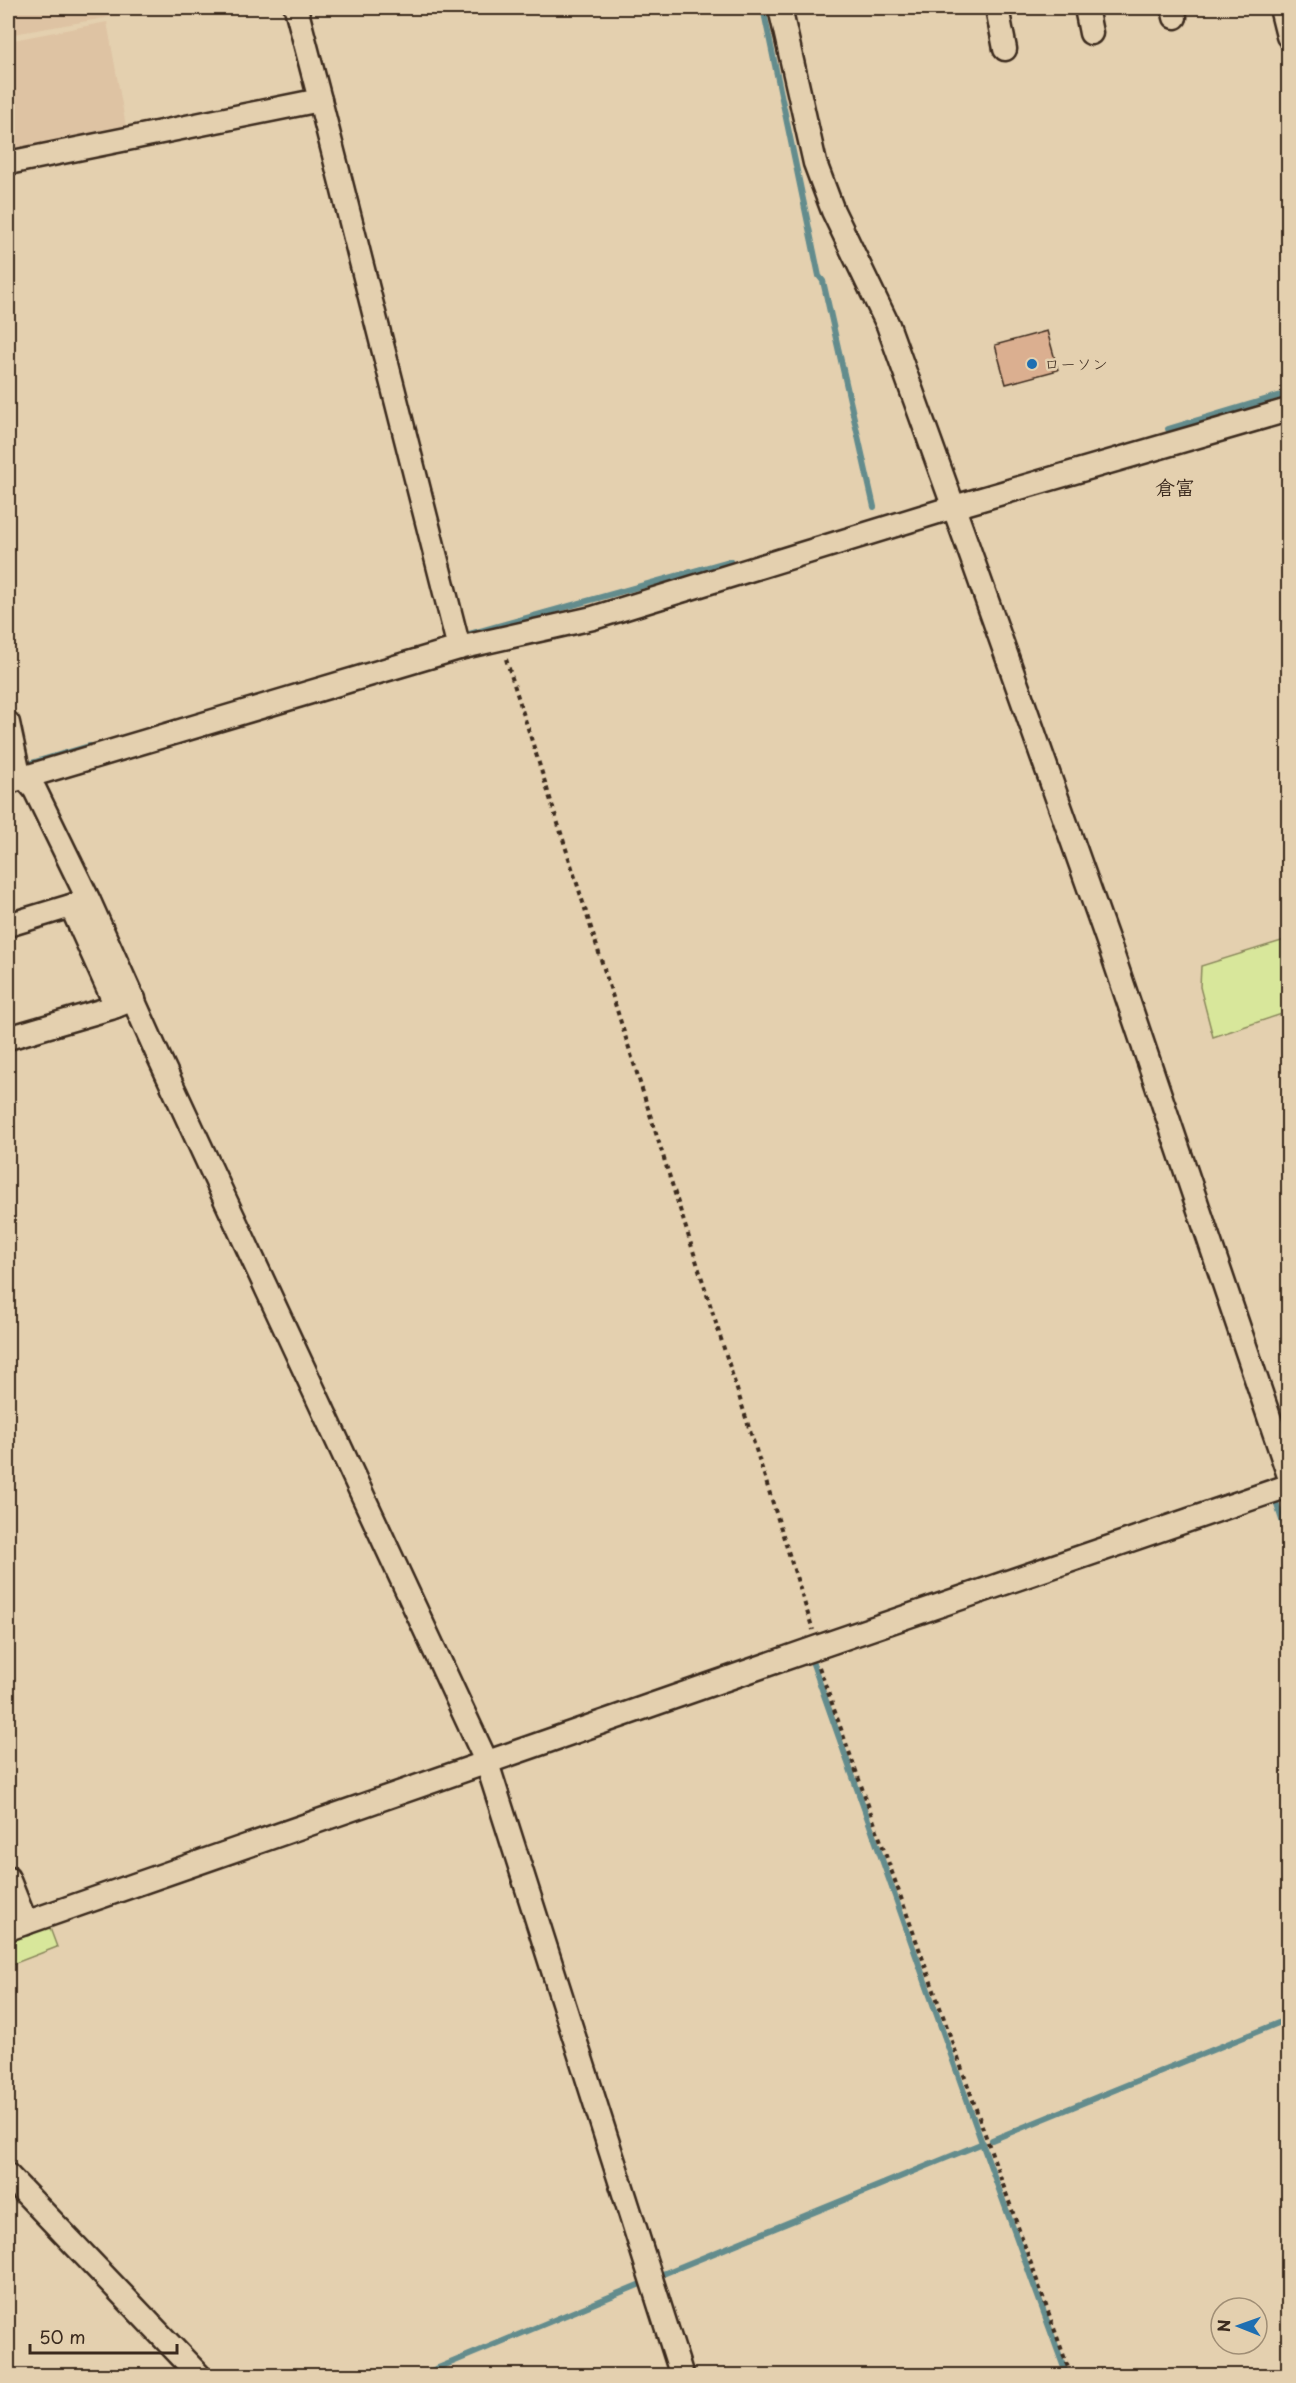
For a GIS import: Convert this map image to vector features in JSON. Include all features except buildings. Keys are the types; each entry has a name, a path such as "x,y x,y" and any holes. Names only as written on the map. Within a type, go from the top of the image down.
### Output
{"street":[{"path":"296,8 313,102 457,641"},
{"path":"780,8 815,163 833,211 888,325 954,507 1111,950 1288,1473"},
{"path":"997,8 1005,50"},
{"path":"1086,8 1091,33"},
{"path":"1281,8 1288,36"},
{"path":"8,163 313,102"},
{"path":"17,773 457,641 499,638 592,618 954,507 1288,410"},
{"path":"8,723 17,773 35,790 80,904 125,1003 163,1066 487,1763 682,2376"},
{"path":"8,925 80,904"},
{"path":"8,1038 125,1003"},
{"path":"8,1878 17,1926 487,1763 814,1642 1288,1486"},
{"path":"8,2175 200,2376"}],"path":[{"path":"499,638 814,1642 1071,2376"}],"shaded area":[{"path":"8,8 161,8 8,35"},
{"path":"107,22 127,132 8,155 8,41"}],"green space":[{"path":"1288,939 1288,1012 1213,1037 1200,987 1201,966"},
{"path":"47,1920 57,1947 8,1966 8,1935"}],"waterway":[{"path":"763,8 819,276 823,281 874,507"},
{"path":"1282,40 1288,68"},
{"path":"1168,429 1288,393"},
{"path":"466,635 730,561"},
{"path":"22,766 90,746"},
{"path":"1274,1496 1288,1538"},
{"path":"812,1661 1067,2376"},
{"path":"992,2140 1288,2019"},
{"path":"658,2276 983,2143"},
{"path":"419,2376 643,2283"}],"place":[{"name":"ローソン","path":"1032,364"}],"district":[{"name":"倉富","path":"1175,488"}]}
